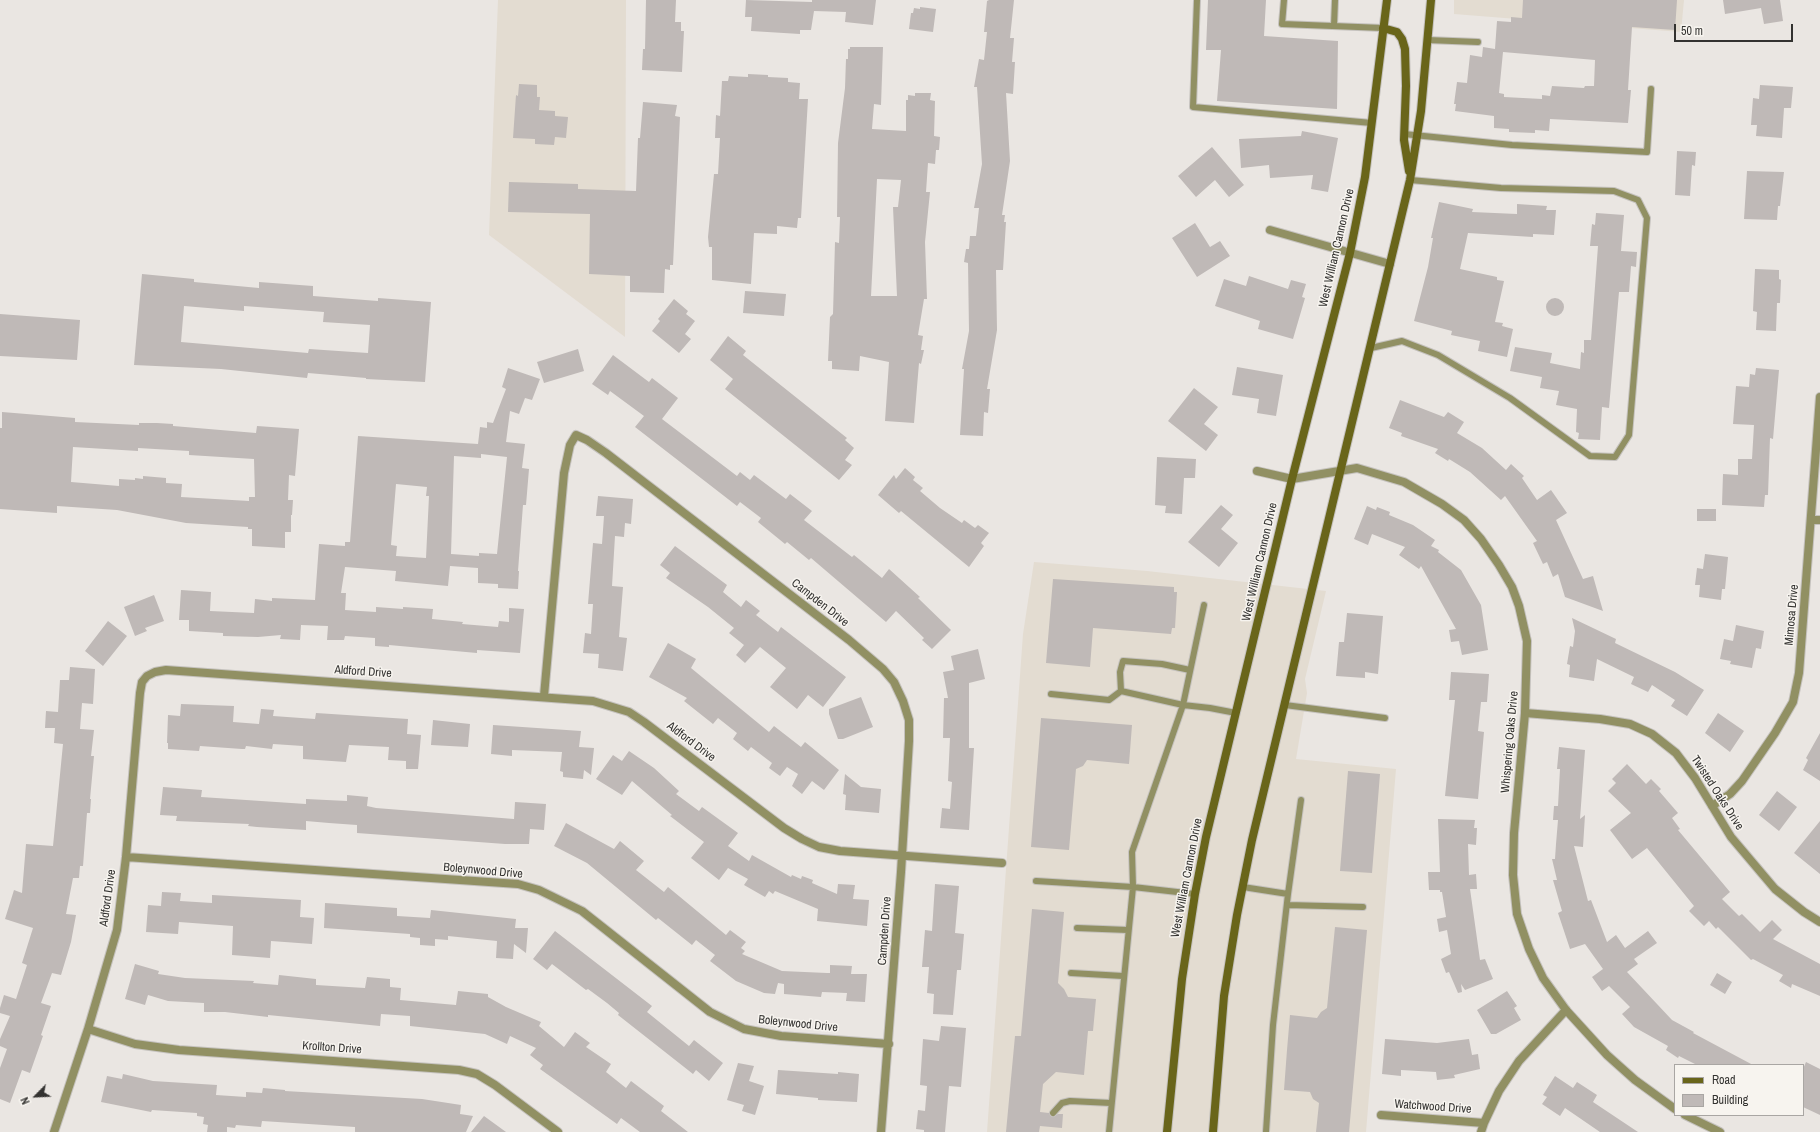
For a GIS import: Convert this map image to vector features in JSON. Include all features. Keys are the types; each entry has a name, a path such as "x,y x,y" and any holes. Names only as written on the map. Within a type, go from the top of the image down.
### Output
{"main road":[{"name":"West William Cannon Drive","path":"1167,1132 1182,978 1195,894 1206,837 1292,479 1350,253 1365,177 1387,0"},
{"path":"1213,1132 1224,996 1243,887 1410,180 1417,136 1431,0"},
{"path":"1383,28 1397,32 1402,39 1405,49 1406,86 1404,134 1410,180"}],"street":[{"path":"1270,230 1390,264"},
{"name":"Mimosa Drive","path":"1712,806 1730,794 1742,781 1775,733 1793,702 1799,673 1816,520 1820,397"},
{"name":"Campden Drive","path":"544,696 566,462 570,445 576,435 597,446 849,640 883,669 894,682 903,701 909,720 902,855 889,1044 881,1132"},
{"name":"Whispering Oaks Drive","path":"1292,479 1357,468 1381,474 1420,490 1464,520 1481,539 1499,565 1512,587 1519,606 1528,641 1525,713 1514,833 1513,875 1517,914 1529,949 1543,978 1566,1010 1607,1055 1635,1080 1674,1108"},
{"path":"1257,471 1292,479"},
{"name":"Aldford Drive","path":"54,1132 88,1029 116,930 126,857 140,693 142,682 147,676 155,672 166,670 544,696 593,701 629,712 802,839 819,847 840,852 902,855 1002,863"},
{"name":"Twisted Oaks Drive","path":"1525,713 1600,719 1630,724 1652,734 1676,753 1696,778 1731,837 1774,889 1804,912 1820,922"},
{"name":"Boleynwood Drive","path":"126,857 518,884 559,898 582,911 710,1012 744,1029 781,1036 889,1044"},
{"path":"1482,1132 1484,1123 1500,1091 1519,1061 1566,1010"},
{"name":"Krollton Drive","path":"88,1029 135,1044 179,1050 459,1070 477,1074 495,1085 558,1132"},
{"name":"Watchwood Drive","path":"1381,1115 1484,1123"},
{"path":"1687,1116 1720,1132"}],"lane":[{"path":"1197,0 1193,107 1372,123"},
{"path":"1284,0 1282,24 1383,28"},
{"path":"1334,26 1335,0"},
{"path":"1427,40 1478,42"},
{"path":"1404,134 1512,145 1647,152 1651,89"},
{"path":"1370,348 1402,341 1438,355 1510,398 1590,456 1615,457 1629,435 1648,218 1638,200 1614,192 1501,188 1410,180"},
{"path":"1108,1132 1133,887 1132,852 1183,705 1204,605"},
{"path":"1121,691 1120,672 1123,661 1162,664 1190,670"},
{"path":"1051,694 1109,700 1121,691 1183,705 1236,713"},
{"path":"1285,705 1385,718"},
{"path":"1266,1132 1273,1025 1288,894 1301,800"},
{"path":"1036,881 1133,887 1195,894"},
{"path":"1243,887 1288,894"},
{"path":"1287,905 1363,907"},
{"path":"1077,928 1128,930"},
{"path":"1071,973 1123,976"},
{"path":"1053,1113 1062,1103 1070,1101 1111,1103"}],"shaded area":[{"path":"498,0 626,0 625,337 489,235"},
{"path":"1454,0 1684,0 1681,32 1454,14"},
{"path":"1034,562 1147,571 1326,591 1305,679 1307,693 1296,759 1396,769 1366,1132 987,1132 1023,634"}],"building":[{"path":"646,0 676,0 675,22 681,22 681,31 684,31 682,72 642,70 643,49 645,49"},
{"path":"746,0 812,2 812,0 876,0 873,25 845,22 846,12 814,11 811,30 800,30 800,34 751,31 752,17 745,17"},
{"path":"1014,0 1010,38 1014,38 1012,62 1015,62 1013,94 1006,93 1010,161 1002,215 1005,215 1004,222 1006,222 1003,270 996,270 997,330 987,389 990,389 988,413 984,412 983,436 960,435 964,369 962,369 969,331 968,263 964,262 966,249 969,249 970,236 976,236 979,208 974,208 982,164 977,87 974,87 979,59 984,60 987,32 984,32 987,1"},
{"path":"1208,0 1266,0 1264,36 1338,41 1337,109 1217,101 1221,50 1206,50"},
{"path":"1523,0 1677,0 1675,30 1632,27 1628,90 1631,90 1628,123 1550,119 1549,131 1535,130 1535,133 1509,132 1509,129 1494,128 1494,116 1455,111 1456,104 1454,104 1457,82 1467,83 1470,55 1482,57 1483,47 1495,49 1497,21 1511,22 1511,17 1522,18","holes":["1503,52 1595,60 1594,86 1585,86 1584,88 1552,86 1550,96 1542,95 1542,99 1504,97 1504,94 1499,93"]},
{"path":"1723,0 1780,0 1783,21 1764,24 1761,8 1725,14"},
{"path":"920,7 936,9 933,32 909,29 911,13 913,13 914,8 920,9"},
{"path":"850,47 883,47 881,105 874,104 872,129 906,131 906,100 908,100 908,95 915,96 915,93 931,93 930,100 935,101 934,136 940,137 939,150 936,150 935,164 928,163 926,192 930,192 925,242 927,299 924,299 918,335 923,336 921,350 924,350 921,364 919,363 914,423 885,421 889,362 860,356 859,371 832,369 832,361 828,361 830,317 833,314 835,242 839,243 840,217 837,217 838,143 845,88 846,59 848,59 848,49 850,49","holes":["877,179 901,180 898,207 893,207 897,296 871,296"]},
{"path":"748,74 788,78 788,82 800,83 799,99 808,99 801,218 798,218 797,228 777,226 777,234 754,233 751,284 712,280 712,247 709,247 708,237 714,174 718,174 720,138 715,138 716,115 720,116 722,81 728,81 729,76 748,77"},
{"path":"519,84 537,85 537,97 540,97 539,110 555,111 555,116 568,117 566,138 555,137 554,145 535,144 535,139 513,138 516,95 518,96"},
{"path":"1760,85 1793,87 1791,108 1784,108 1782,138 1756,136 1757,125 1751,125 1753,98 1759,99"},
{"path":"643,102 677,105 675,116 680,117 673,265 670,265 670,270 665,269 664,293 630,292 630,276 589,274 590,214 508,212 509,182 578,184 578,189 636,191 638,138 640,138"},
{"path":"1302,131 1338,138 1328,192 1311,189 1313,175 1270,178 1269,165 1241,168 1239,139 1301,136"},
{"path":"1212,147 1244,185 1229,197 1215,180 1196,197 1178,176"},
{"path":"1677,151 1696,152 1695,166 1692,165 1690,196 1675,195"},
{"path":"1747,171 1784,172 1777,220 1744,219"},
{"path":"1439,202 1473,209 1472,212 1517,214 1517,204 1547,206 1546,210 1556,210 1554,235 1533,234 1533,237 1468,233 1460,269 1497,277 1497,280 1504,281 1495,322 1503,323 1502,326 1513,329 1507,357 1478,351 1480,341 1451,335 1452,331 1414,321 1428,267 1433,238 1431,238"},
{"path":"1596,213 1624,215 1621,251 1637,252 1636,267 1631,266 1629,292 1619,292 1609,408 1602,407 1600,440 1578,439 1579,433 1576,432 1577,409 1556,405 1559,391 1540,388 1542,377 1510,371 1515,347 1552,353 1550,363 1580,369 1581,352 1584,353 1584,340 1591,340 1598,246 1590,246 1592,224 1595,225"},
{"path":"1195,223 1210,247 1220,241 1230,256 1197,277 1172,238"},
{"path":"1755,269 1779,270 1779,279 1781,280 1780,303 1777,303 1776,331 1756,330 1757,312 1753,311"},
{"path":"142,274 194,279 194,282 259,288 259,282 313,286 313,296 378,301 378,298 431,302 425,382 366,379 308,373 307,378 221,369 134,365","holes":["184,306 244,311 244,306 324,312 323,322 370,325 368,353 309,349 308,353 181,342"]},
{"path":"1249,276 1288,289 1291,280 1306,284 1302,297 1305,298 1293,339 1258,329 1260,321 1215,306 1224,279 1246,286"},
{"path":"745,291 786,294 784,316 743,313"},
{"path":"1555,298 1561,301 1564,307 1561,313 1555,316 1549,313 1546,307 1549,301"},
{"path":"674,299 688,311 686,314 695,321 685,334 691,339 679,353 652,331 660,321 658,319"},
{"path":"0,314 80,320 77,360 0,356"},
{"path":"728,336 746,351 743,355 847,438 845,440 854,448 845,460 852,465 839,480 725,389 733,379 710,360"},
{"path":"578,349 584,371 544,383 537,362"},
{"path":"613,355 649,382 652,378 678,398 662,419 737,476 740,472 750,480 754,475 786,499 790,494 812,511 804,520 852,557 854,555 882,578 889,569 920,597 918,598 951,630 932,649 922,640 924,638 896,611 886,622 811,558 809,560 787,542 785,544 758,522 761,518 740,502 737,506 635,427 644,416 610,391 608,395 592,384"},
{"path":"1237,367 1283,375 1276,416 1257,413 1259,399 1232,395"},
{"path":"508,368 540,379 532,400 525,398 519,414 510,411 506,442 525,444 522,468 529,469 526,505 523,505 518,589 498,588 498,584 478,583 478,568 450,566 448,586 395,581 396,571 345,567 341,593 346,593 345,610 376,612 376,607 433,609 432,619 463,622 462,624 498,627 499,621 509,622 509,608 524,609 520,653 477,650 477,653 389,645 389,647 375,646 375,638 345,636 344,640 327,640 328,626 301,625 300,640 280,639 281,635 258,637 223,636 223,633 189,631 189,620 179,620 181,590 211,592 210,611 254,613 255,599 272,601 272,598 315,600 319,544 345,546 345,542 350,542 358,436 478,444 480,427 487,428 487,422 493,423 506,389 502,387","holes":["481,454 507,457 497,554 479,553 479,556 451,554 454,456 481,458","396,484 427,487 426,496 429,496 426,558 396,556 397,546 391,545"]},
{"path":"1756,368 1779,370 1773,439 1770,438 1768,495 1765,495 1764,507 1722,505 1723,474 1738,475 1738,459 1752,459 1754,425 1733,424 1736,386 1749,387 1750,374 1755,375"},
{"path":"1194,388 1218,407 1204,424 1218,435 1206,451 1168,421"},
{"path":"1400,400 1444,417 1448,412 1464,422 1457,433 1482,448 1506,470 1511,464 1524,476 1522,478 1537,500 1551,490 1567,513 1556,520 1583,579 1593,576 1603,611 1565,597 1558,574 1553,577 1547,562 1543,564 1533,543 1537,541 1505,496 1501,500 1470,472 1449,459 1448,461 1435,453 1438,449 1401,436 1402,433 1389,428"},
{"path":"2,412 75,418 75,422 139,425 139,423 157,423 173,424 173,426 256,433 257,426 299,429 295,476 289,475 288,500 293,500 291,532 285,532 285,548 252,546 252,529 248,529 248,527 186,523 117,510 57,506 57,513 0,509 0,428 2,428","holes":["73,447 138,451 138,448 189,451 189,455 254,459 255,497 249,497 249,501 181,497 182,484 166,483 166,478 143,476 143,479 119,479 119,486 71,482"]},
{"path":"1157,457 1196,459 1195,478 1184,478 1182,514 1165,513 1166,506 1155,505"},
{"path":"905,468 915,477 913,480 923,488 920,491 940,508 962,523 964,520 975,528 978,525 989,533 981,543 984,546 969,567 901,511 899,513 878,495 894,475 896,479"},
{"path":"598,496 633,499 631,524 625,523 624,537 615,536 612,586 623,587 619,637 627,638 623,671 598,668 599,654 583,653 585,633 591,634 593,604 588,604 593,543 602,544 604,516 596,516"},
{"path":"1221,505 1233,515 1221,529 1238,543 1219,567 1188,542"},
{"path":"1367,506 1376,510 1377,507 1390,512 1389,515 1413,525 1435,540 1431,546 1439,550 1438,552 1461,570 1481,605 1488,650 1462,655 1459,641 1451,642 1449,630 1456,629 1421,566 1419,569 1399,555 1405,547 1372,534 1368,545 1354,539"},
{"path":"1697,509 1716,509 1716,521 1697,521"},
{"path":"675,546 727,585 723,592 741,607 746,600 760,611 756,615 778,632 781,627 846,677 823,707 808,695 797,709 770,687 786,668 760,647 745,663 736,655 744,645 729,633 734,628 708,607 666,578 670,573 660,565"},
{"path":"1705,554 1728,557 1725,589 1722,589 1721,600 1699,597 1700,585 1695,585 1697,568 1703,569"},
{"path":"1053,579 1174,587 1174,592 1177,592 1175,628 1172,628 1171,634 1093,628 1090,667 1046,663"},
{"path":"154,595 164,621 145,628 147,631 135,636 124,607"},
{"path":"1347,613 1383,616 1378,674 1365,672 1365,678 1336,676 1339,642 1344,642"},
{"path":"1572,618 1616,639 1615,643 1675,672 1704,690 1687,716 1671,706 1675,700 1652,685 1648,692 1631,684 1634,677 1597,659 1594,681 1569,677 1570,665 1567,664 1570,646 1573,647 1575,631"},
{"path":"108,621 127,636 103,666 85,651"},
{"path":"1736,625 1764,631 1761,649 1756,648 1752,668 1730,664 1731,661 1720,659 1724,639 1733,641"},
{"path":"668,643 696,659 691,668 769,732 774,726 801,747 805,742 839,770 824,790 812,781 802,794 792,786 798,774 787,767 780,776 769,768 772,763 751,747 748,751 733,739 737,733 718,718 713,724 684,701 687,698 649,677"},
{"path":"978,649 985,679 969,683 969,748 974,748 969,830 940,828 942,808 950,809 952,782 948,781 950,738 943,738 944,698 948,698 943,672 954,670 951,656"},
{"path":"70,667 95,669 93,704 82,703 80,729 94,730 91,756 94,756 90,813 87,813 83,866 80,866 79,878 73,878 66,914 76,915 71,942 61,975 52,973 41,1003 51,1006 41,1035 43,1036 30,1073 22,1070 10,1103 0,1099 0,1068 7,1049 0,1046 0,1039 10,1016 0,1013 0,1008 4,995 16,999 27,965 22,963 33,928 5,919 14,890 22,893 26,844 53,846 63,744 54,743 55,728 45,728 46,711 58,712 60,680 69,680"},
{"path":"1451,672 1489,674 1487,702 1481,702 1478,731 1484,732 1478,799 1445,796 1455,700 1449,700"},
{"path":"861,697 873,727 843,739 838,739 829,714 829,709"},
{"path":"181,704 234,706 233,722 259,724 261,709 274,710 273,716 315,719 316,713 408,719 407,734 421,735 418,769 406,769 406,761 388,760 389,747 349,745 346,762 303,759 303,746 273,744 272,749 246,746 245,749 242,749 200,746 199,751 168,749 168,715 180,716"},
{"path":"1718,713 1744,731 1730,752 1705,733"},
{"path":"1041,718 1132,725 1129,764 1087,760 1083,766 1076,769 1069,850 1031,847"},
{"path":"433,720 470,724 468,747 431,745"},
{"path":"493,725 581,731 579,747 594,748 591,775 584,770 583,779 563,777 563,772 560,771 562,752 512,750 512,756 491,754"},
{"path":"1820,733 1820,781 1803,770 1808,760 1806,758"},
{"path":"1559,747 1585,750 1580,819 1585,815 1583,847 1574,846 1588,901 1591,900 1607,942 1616,935 1625,948 1648,931 1657,943 1634,959 1638,964 1627,972 1672,1020 1751,1064 1695,1064 1679,1056 1678,1058 1666,1050 1668,1046 1634,1027 1622,1014 1630,1007 1609,986 1602,991 1592,977 1603,969 1585,944 1570,949 1558,913 1562,911 1553,880 1557,880 1552,859 1555,859 1558,820 1553,820 1554,806 1558,806 1560,769 1557,769"},
{"path":"629,751 654,768 679,791 676,794 699,811 702,807 738,833 728,846 749,861 752,855 791,877 792,875 801,879 802,876 813,880 812,883 837,894 838,884 855,885 853,899 869,900 867,926 817,921 818,909 775,891 773,894 769,891 765,897 744,885 748,879 728,868 719,880 691,858 704,842 670,816 672,815 632,781 622,795 596,779 613,755 622,761"},
{"path":"1627,764 1646,784 1651,779 1661,789 1659,791 1678,813 1672,818 1680,829 1678,830 1730,892 1722,899 1739,916 1742,914 1760,932 1772,920 1782,930 1773,939 1820,964 1820,996 1792,984 1791,988 1779,981 1783,975 1753,959 1751,960 1718,927 1716,929 1709,921 1704,926 1689,911 1694,906 1647,848 1632,859 1610,830 1631,813 1608,791 1616,783 1612,779"},
{"path":"1348,771 1380,774 1372,873 1340,871"},
{"path":"845,774 861,787 881,789 879,813 845,810 846,795 843,794"},
{"path":"163,787 202,790 201,797 306,804 306,799 347,801 347,795 368,797 367,806 376,808 514,819 515,802 546,804 544,830 530,829 529,844 505,844 357,833 357,825 306,821 306,830 248,826 249,824 176,821 177,816 160,815"},
{"path":"1777,791 1797,807 1779,831 1759,815"},
{"path":"1438,819 1475,820 1474,828 1477,828 1476,845 1468,844 1469,875 1476,874 1477,889 1470,889 1480,960 1485,959 1493,979 1465,990 1461,984 1462,992 1458,993 1449,972 1446,973 1441,959 1451,954 1447,930 1439,932 1437,919 1446,917 1442,892 1440,892 1440,890 1429,890 1428,872 1440,872"},
{"path":"1820,821 1820,874 1794,853"},
{"path":"566,823 614,849 620,841 644,861 636,870 664,892 668,887 726,935 730,930 746,942 741,948 745,951 742,954 782,971 830,973 830,965 852,966 851,974 867,974 865,1002 846,1001 847,993 822,992 821,997 784,994 784,984 778,983 775,994 764,993 736,981 710,961 715,955 696,940 692,945 658,918 656,920 587,863 554,846"},
{"path":"935,884 959,886 955,933 964,934 961,970 957,970 953,1015 933,1014 934,994 927,993 929,967 922,967 925,930 932,931"},
{"path":"162,892 181,893 180,901 212,903 212,895 301,900 300,917 314,918 312,944 271,941 270,958 232,955 233,926 179,922 178,934 146,932 148,905 161,906"},
{"path":"325,903 397,908 397,916 430,918 431,910 516,919 515,928 528,928 526,953 514,944 513,959 496,958 497,941 448,936 448,940 435,939 435,946 420,945 420,938 410,937 410,934 324,928"},
{"path":"1032,909 1064,912 1058,983 1064,989 1068,997 1096,999 1093,1031 1088,1031 1084,1075 1056,1072 1043,1084 1040,1112 1049,1113 1052,1117 1058,1114 1063,1114 1062,1128 1040,1126 1039,1132 1006,1132 1015,1036 1021,1036"},
{"path":"1335,927 1367,930 1349,1132 1316,1132 1319,1103 1313,1099 1310,1092 1284,1090 1290,1015 1317,1018 1321,1012 1327,1008"},
{"path":"555,931 652,1006 647,1012 689,1046 694,1040 723,1063 709,1081 696,1070 693,1074 618,1015 619,1013 607,1003 588,989 586,990 552,964 547,970 533,959"},
{"path":"135,964 159,971 158,974 185,978 254,981 253,983 278,985 279,975 316,979 316,985 365,988 367,977 390,979 390,987 401,988 400,1000 456,1005 458,991 488,994 488,997 506,1007 541,1022 539,1026 564,1047 575,1032 590,1043 586,1047 611,1064 606,1072 626,1088 631,1081 664,1106 661,1111 688,1132 640,1132 621,1118 617,1124 540,1069 543,1065 530,1055 536,1048 510,1036 507,1044 485,1034 410,1026 410,1016 381,1014 380,1026 268,1015 268,1017 225,1012 204,1012 204,1003 168,1001 148,995 145,1005 125,999"},
{"path":"1717,973 1732,982 1725,994 1710,985"},
{"path":"1507,991 1517,1006 1514,1008 1521,1020 1496,1034 1491,1034 1477,1010"},
{"path":"941,1026 966,1028 961,1087 949,1086 945,1132 924,1132 924,1130 916,1129 918,1110 925,1111 927,1086 920,1085 923,1039 939,1041"},
{"path":"1385,1039 1437,1043 1469,1039 1472,1055 1478,1054 1480,1069 1454,1075 1455,1078 1437,1080 1436,1072 1401,1070 1401,1076 1382,1074"},
{"path":"1806,1062 1820,1069 1820,1115 1804,1107 1804,1067"},
{"path":"738,1063 754,1066 749,1081 764,1086 755,1115 742,1111 744,1105 727,1100"},
{"path":"778,1070 859,1074 857,1102 818,1100 818,1098 776,1094"},
{"path":"123,1074 153,1081 217,1085 216,1095 246,1097 246,1092 262,1093 263,1088 285,1091 422,1099 461,1105 460,1114 473,1116 466,1132 355,1132 355,1127 262,1121 261,1127 236,1125 235,1128 227,1127 227,1132 207,1132 208,1125 203,1124 204,1117 197,1116 197,1113 152,1110 151,1112 101,1102 107,1076 122,1079"},
{"path":"1555,1076 1573,1088 1577,1082 1597,1095 1593,1102 1638,1132 1600,1132 1565,1108 1560,1116 1542,1104 1547,1097 1543,1095"},
{"path":"484,1116 506,1132 471,1132"}]}
